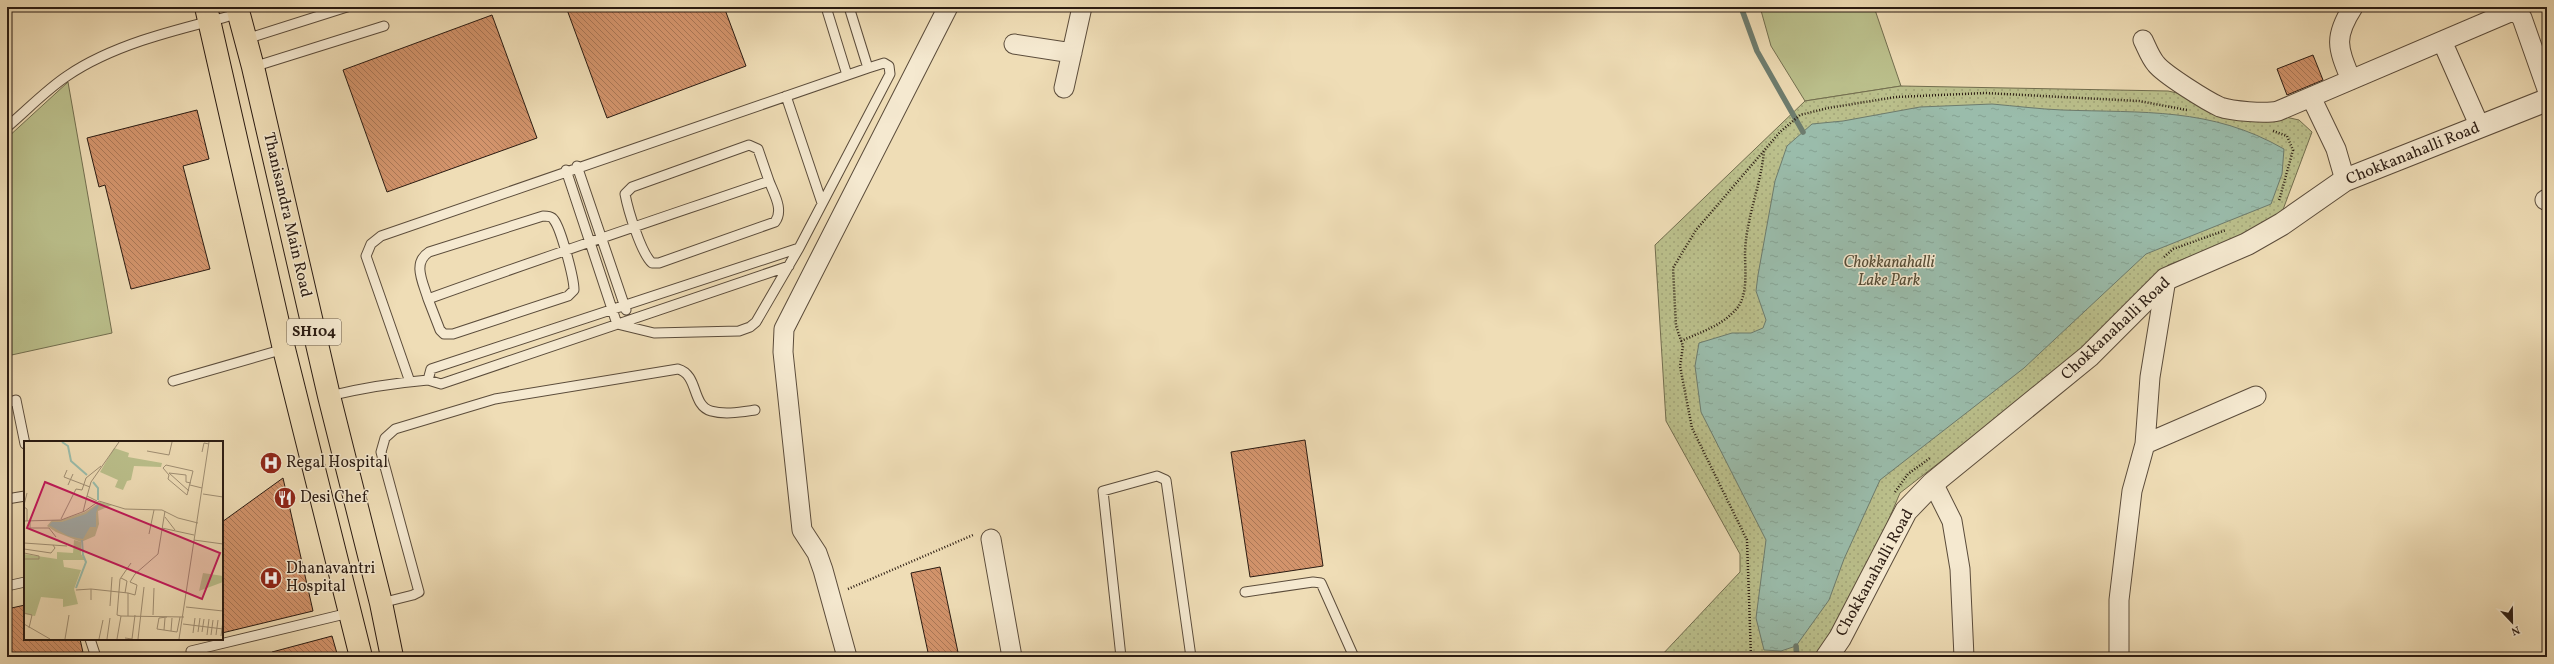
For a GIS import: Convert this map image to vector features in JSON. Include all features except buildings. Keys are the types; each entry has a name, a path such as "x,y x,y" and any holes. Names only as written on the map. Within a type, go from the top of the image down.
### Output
{"main road":[{"name":"Thanisandra Main Road","path":"238,10 253,67 329,396 381,603 392,657"},
{"name":"Thanisandra Main Road","path":"208,14 284,349 361,657"}],"street":[{"path":"847,657 816,553 802,530 783,352 784,329 948,7"},
{"path":"1064,88 1082,7"},
{"path":"2351,80 2340,54 2340,27 2353,7"},
{"path":"2142,40 2151,57 2162,70 2220,107 2270,113 2510,12 2517,12 2522,18 2547,89"},
{"path":"2442,41 2480,127"},
{"path":"1014,44 1072,53"},
{"path":"2311,97 2336,149 2345,180"},
{"name":"Chokkanahalli Road","path":"1827,657 1840,638 1906,511 1933,484 2032,405 2089,356 2165,268 2253,241 2282,224 2345,180 2547,100"},
{"path":"2119,657 2119,600 2132,491 2145,444 2150,377 2165,268"},
{"path":"2145,444 2256,396"},
{"path":"1933,484 1952,521 1960,568 1964,657"},
{"path":"986,536 1012,657"}],"lane":[{"path":"246,39 346,7"},
{"path":"826,7 847,75"},
{"path":"849,7 868,68"},
{"path":"7,127 66,76 88,64 111,53 208,14 238,10"},
{"path":"253,67 384,26"},
{"path":"410,382 366,256 371,244 381,236 577,166 847,75 884,63 889,66 890,74 799,248 756,322 750,328 739,330 654,333 617,324"},
{"path":"786,96 822,203"},
{"path":"748,145 758,149 769,181 780,210 779,217 775,222 659,263 652,263 647,258 625,194 632,186 748,145"},
{"path":"577,166 600,238 629,319"},
{"path":"566,170 617,324"},
{"path":"428,299 565,250 769,181"},
{"path":"543,216 554,219 565,250 574,283 574,290 568,296 453,334 444,334 440,330 428,299 419,265 421,257 429,252 543,216"},
{"path":"428,380 431,369 799,248"},
{"path":"329,396 377,385 428,380 441,384 789,266"},
{"path":"173,380 284,349"},
{"path":"381,603 413,595 419,592 381,452 385,438 396,429 495,399 678,369 686,371 704,408 726,413 755,410"},
{"path":"7,403 16,400 24,441"},
{"path":"1120,657 1103,491 1157,476 1166,480 1191,657"},
{"path":"7,499 24,496"},
{"path":"7,586 24,582"},
{"path":"1245,592 1313,582 1321,583 1354,657"},
{"path":"191,651 349,613"},
{"path":"90,640 96,657"}],"path":[{"path":"1751,657 1747,540 1692,428 1680,366 1683,346 1676,326 1673,268 1696,230 1780,132 1800,115 1828,108 1896,97 1985,93 2138,101 2194,111"},
{"path":"2268,129 2287,136 2293,150 2277,204"},
{"path":"1681,341 1726,320 1739,305 1745,286 1745,250 1761,177 1764,150"},
{"path":"2165,268 2173,249 2233,228"},
{"path":"1894,495 1908,474 1934,454"},
{"path":"830,596 986,536"}],"green space":[{"path":"1760,7 1874,7 1901,86 1805,101 1771,46"},
{"path":"68,82 112,333 7,356 7,138"},
{"name":"Chokkanahalli Lake Park","path":"1901,86 2168,91 2299,120 2312,132 2278,223 2168,265 2078,355 1900,493 1858,592 1818,657 1660,657 1740,572 1740,554 1666,421 1655,245 1805,101"}],"water":[{"name":"Chokkanahalli Lake Park","path":"1992,104 2053,110 2149,113 2203,119 2257,135 2284,149 2282,174 2271,204 2146,254 2024,368 1880,480 1844,559 1829,600 1796,646 1781,651 1764,650 1756,618 1766,540 1701,412 1695,366 1699,343 1732,333 1751,333 1763,328 1766,320 1756,291 1775,181 1787,146 1812,124 1843,121 1920,107"}],"waterway":[{"path":"1741,7 1757,51 1803,132"},
{"path":"1796,646 1797,657"}],"place":[{"name":"Regal Hospital","path":"271,463"},
{"name":"Desi Chef","path":"285,498"},
{"name":"Dhanavantri Hospital","path":"271,578"}]}
